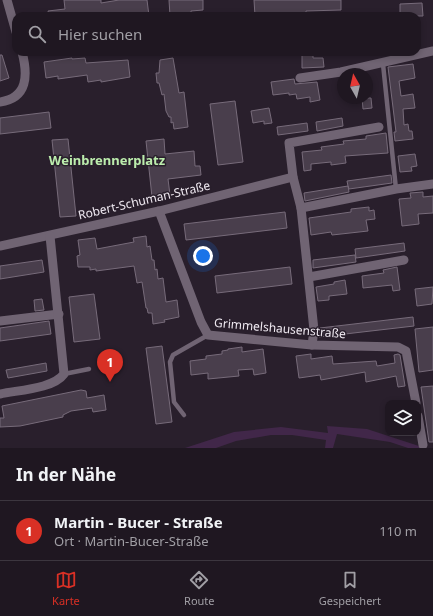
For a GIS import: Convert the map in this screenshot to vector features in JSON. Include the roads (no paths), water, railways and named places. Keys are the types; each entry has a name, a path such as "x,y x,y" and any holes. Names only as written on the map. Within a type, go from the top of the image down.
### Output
{"street":[{"path":"7,0 12,18"},
{"path":"421,54 433,51"},
{"path":"0,102 16,97 25,84 23,56"},
{"path":"300,78 341,72 413,56"},
{"path":"312,345 314,330 309,276 301,208 293,177 290,143 379,127"},
{"name":"Robert-Schuman-Straße","path":"0,246 159,211 293,177"},
{"path":"301,208 396,189 433,184"},
{"name":"Grimmelshausenstraße","path":"159,211 201,322 208,335 312,345 398,347 406,351 415,400"},
{"path":"0,394 45,385 59,380 64,374 50,236"},
{"path":"309,276 404,260"},
{"path":"0,321 58,314"},
{"path":"421,433 423,445"}],"lane":[{"path":"382,64 396,189"},
{"path":"184,415 174,402 170,362 173,355 208,335"},
{"path":"64,374 89,369"}],"place":[{"name":"Martin - Bucer - Straße","path":"110,382"}],"district":[{"name":"Weinbrennerplatz","path":"107,160"}]}
